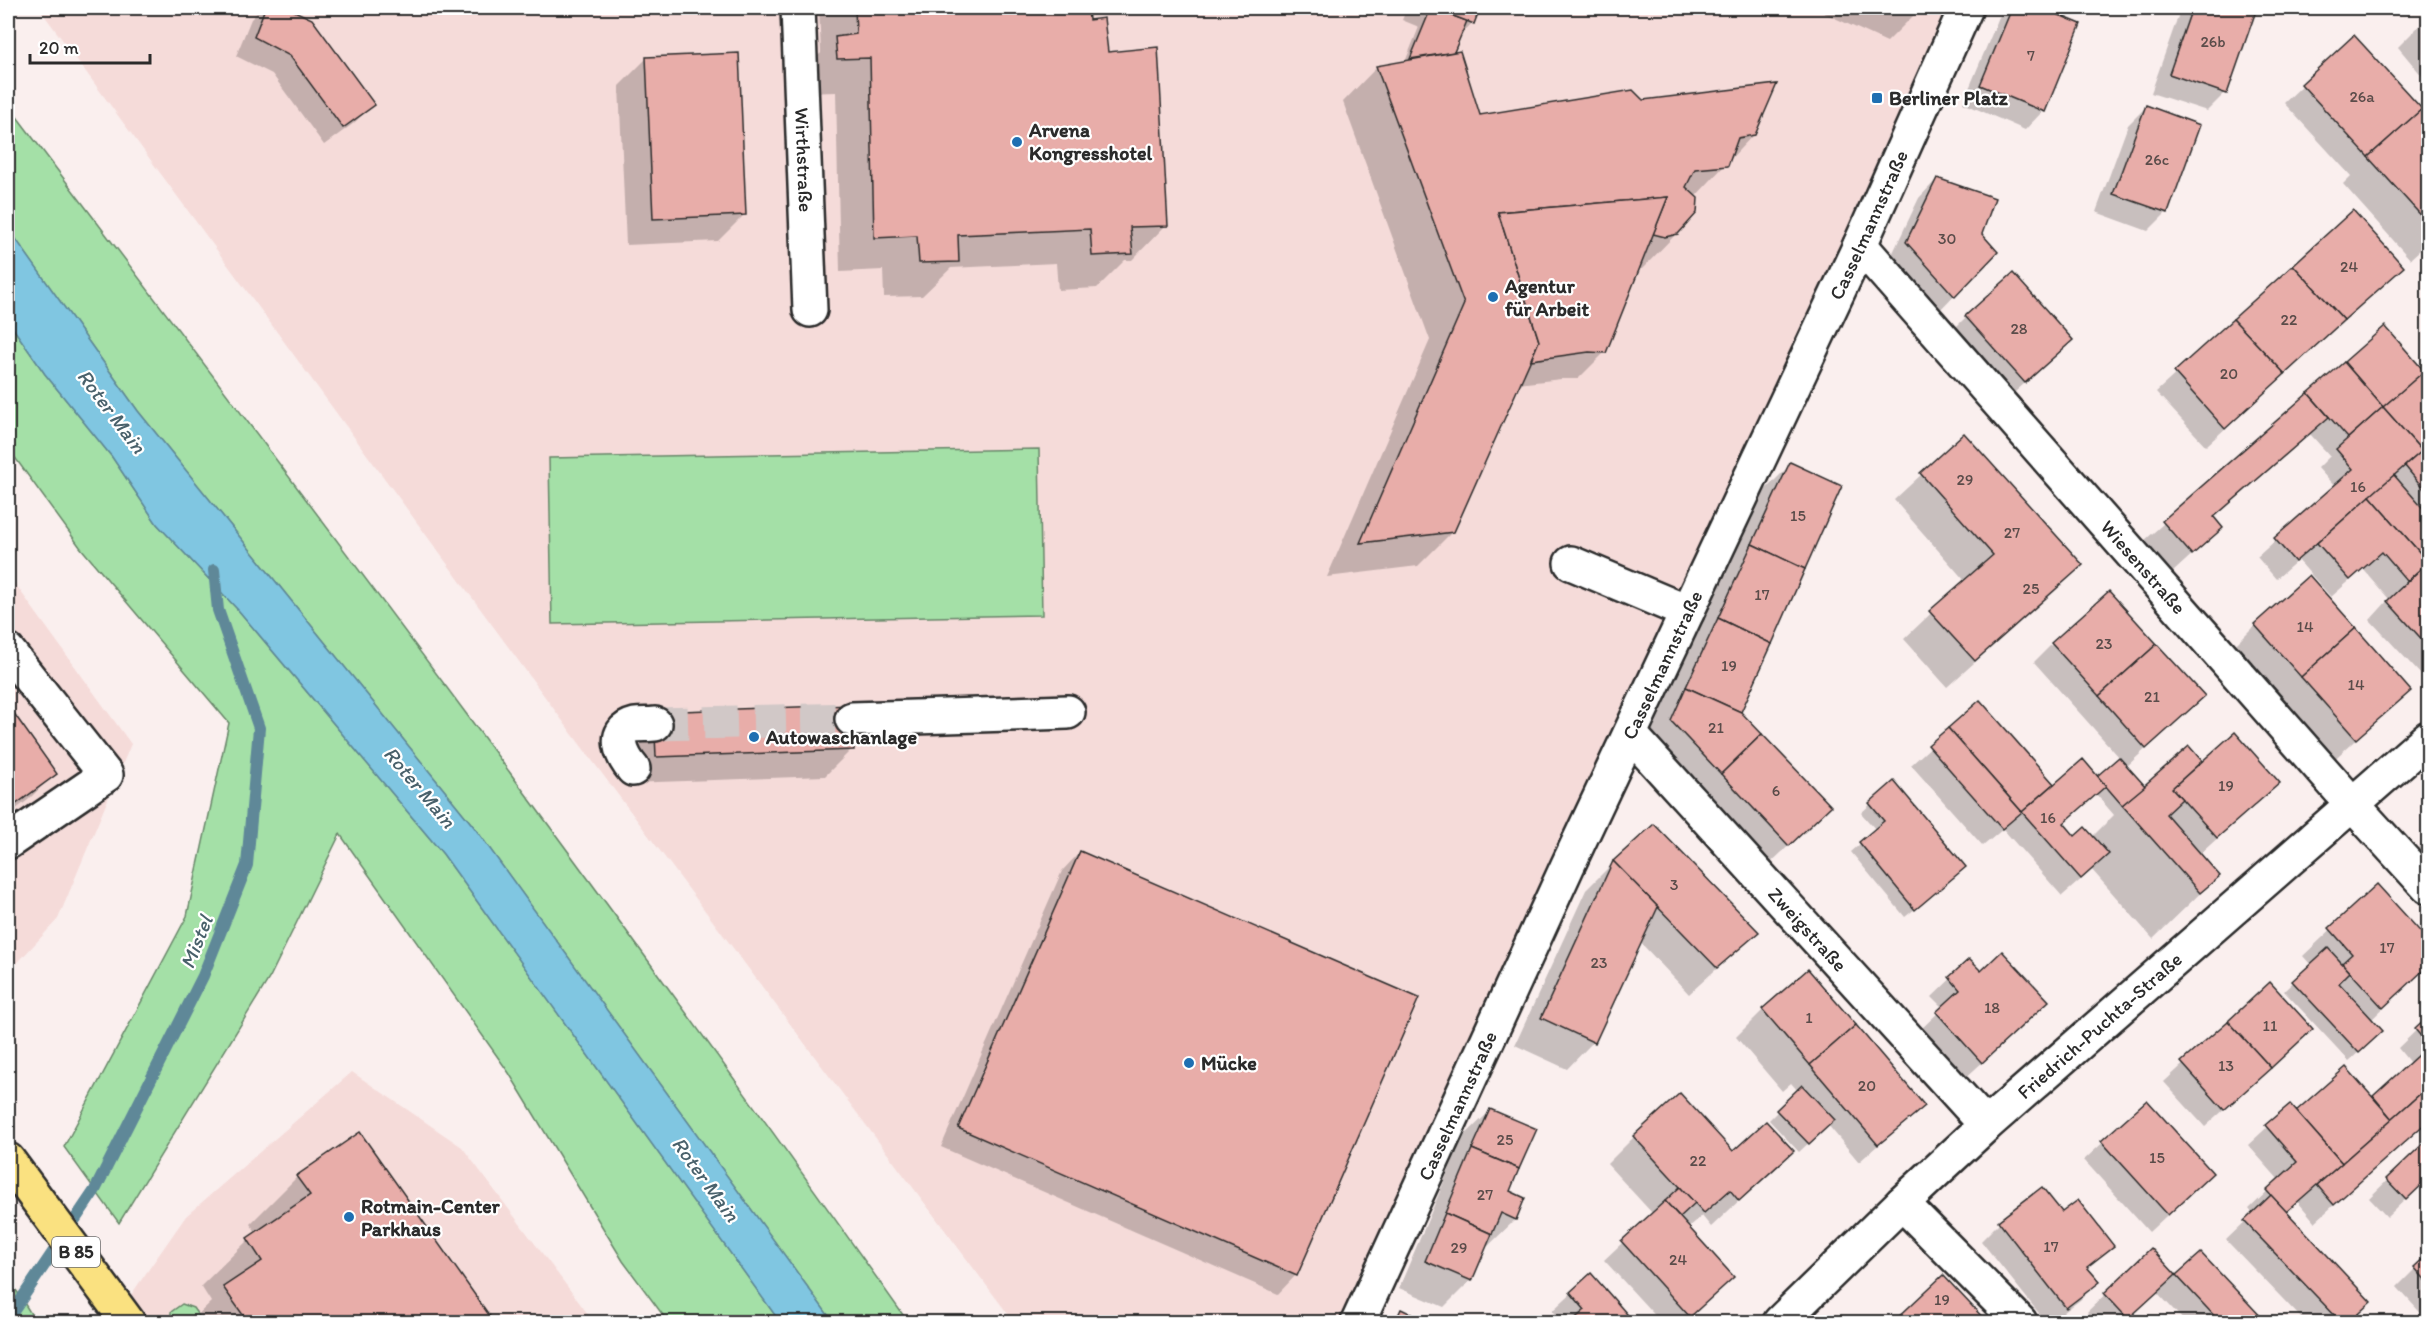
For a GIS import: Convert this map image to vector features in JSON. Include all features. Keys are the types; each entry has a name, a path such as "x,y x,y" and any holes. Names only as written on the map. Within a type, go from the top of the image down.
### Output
{"main road":[{"name":"B 85","path":"8,1160 125,1318"}],"street":[{"name":"Wirthstraße","path":"798,8 810,310"},
{"name":"Casselmannstraße","path":"1358,1323 1567,867 1860,245 1966,8"},
{"name":"Wiesenstraße","path":"1860,245 2353,805 2428,887"},
{"path":"1571,563 1688,612"},
{"path":"8,651 106,775 8,842"},
{"path":"852,719 1068,712"},
{"path":"633,769 621,753 622,736 634,725 655,724"},
{"name":"Zweigstraße","path":"1630,734 1986,1125"},
{"name":"Friedrich-Puchta-Straße","path":"1780,1323 1902,1203 1986,1125 2428,738"},
{"path":"1902,1203 2020,1323"}],"shaded area":[{"path":"39,8 1963,8 1356,1322 1014,1322 573,735"},
{"path":"8,574 131,744 58,919 8,973"},
{"path":"352,1072 462,1147 594,1322 112,1322 186,1216"}],"green space":[{"path":"8,105 576,862 908,1322 833,1322 474,827 138,411 8,228"},
{"path":"8,321 45,374 112,457 157,524 239,611 443,854 780,1322 668,1322 623,1261 509,1073 340,834 270,977 119,1223 64,1147 187,916 229,723 80,547 8,448"},
{"path":"1039,449 1042,615 552,624 549,458"},
{"path":"8,1277 36,1322 8,1322"},
{"path":"182,1304 193,1308 203,1322 171,1322 171,1312"}],"water":[{"name":"Roter Main","path":"8,228 138,411 474,827 833,1322 780,1322 443,854 239,611 157,524 112,457 45,374 8,321"}],"building":[{"path":"265,8 288,8 312,19 375,105 343,128 290,56 254,37"},
{"name":"Arvena Kongresshotel","path":"855,8 1088,8 1089,20 1104,18 1108,52 1158,47 1168,226 1130,227 1133,254 1092,256 1090,229 958,235 959,262 919,263 917,236 874,238 870,58 837,59 835,37 856,34"},
{"path":"1431,8 1467,21 1454,52 1410,59"},
{"path":"1433,8 1480,8 1474,24"},
{"path":"2012,8 2042,8 2081,24 2045,112 1980,85"},
{"path":"2192,8 2257,8 2227,94 2169,74"},
{"path":"2354,35 2422,109 2368,157 2301,84"},
{"name":"Agentur für Arbeit","path":"1460,51 1480,115 1633,90 1643,100 1777,84 1755,135 1738,138 1728,166 1695,169 1686,187 1698,198 1697,213 1678,234 1665,237 1653,234 1668,197 1498,212 1539,341 1454,532 1360,543 1464,304 1376,66"},
{"path":"739,53 746,215 653,219 646,57"},
{"path":"2146,105 2200,125 2168,213 2113,194"},
{"path":"2422,109 2428,117 2428,223 2368,157"},
{"path":"1937,178 1995,198 1982,234 1998,252 1955,297 1906,242"},
{"path":"1668,197 1606,353 1589,352 1531,360 1539,341 1498,212"},
{"path":"2353,210 2404,267 2344,320 2293,265"},
{"path":"2293,265 2344,320 2285,374 2233,319"},
{"path":"2013,273 2073,340 2025,383 1965,316"},
{"path":"2233,319 2285,374 2225,429 2174,372"},
{"path":"2385,326 2425,372 2383,407 2344,362"},
{"path":"2344,362 2383,407 2348,438 2308,393"},
{"path":"2428,368 2428,445 2422,451 2383,407"},
{"path":"2308,393 2329,417 2214,517 2223,528 2192,555 2162,521"},
{"path":"2383,407 2422,451 2295,562 2274,538 2353,469 2336,449"},
{"path":"1964,433 2083,565 1975,661 1929,611 1993,555 1920,473"},
{"path":"2422,451 2428,458 2428,494 2405,466"},
{"path":"1790,462 1842,486 1805,569 1752,544"},
{"path":"2394,475 2428,514 2428,562 2370,496"},
{"path":"2370,496 2428,562 2407,581 2382,552 2350,580 2317,543"},
{"path":"1752,544 1805,569 1772,644 1718,618"},
{"path":"2428,562 2428,646 2387,601"},
{"path":"2309,575 2356,628 2301,677 2254,624"},
{"path":"2109,591 2157,644 2099,696 2051,643"},
{"path":"1718,618 1772,644 1741,712 1686,687"},
{"path":"2356,628 2411,691 2356,739 2301,677"},
{"path":"2157,644 2205,696 2146,749 2099,696"},
{"path":"1686,687 1741,712 1762,734 1721,774 1671,721"},
{"path":"1980,700 2054,784 2022,812 1948,728"},
{"path":"8,705 57,774 8,810"},
{"name":"Autowaschanlage","path":"852,705 854,750 656,757 654,712"},
{"path":"1948,728 2022,812 2002,829 1928,745"},
{"path":"2235,732 2280,783 2217,838 2172,788"},
{"path":"1762,734 1831,806 1789,846 1721,774"},
{"path":"2189,746 2202,761 2172,788 2182,799 2166,814 2220,876 2200,893 2122,805"},
{"path":"2119,757 2145,786 2122,805 2097,776"},
{"path":"2083,759 2106,786 2064,823 2075,836 2085,827 2109,854 2081,879 2022,812"},
{"path":"1894,781 1966,867 1915,910 1859,842 1884,821 1869,803"},
{"path":"1654,824 1759,932 1717,968 1613,861"},
{"name":"Mücke","path":"1080,851 1419,998 1297,1276 958,1128"},
{"path":"1613,861 1658,907 1595,1043 1541,1018"},
{"path":"2377,884 2428,940 2428,966 2383,1008 2342,963 2352,954 2329,928"},
{"path":"2328,948 2350,972 2339,983 2383,1031 2359,1053 2292,981"},
{"path":"2002,951 2049,1001 1982,1063 1936,1012 1960,990 1949,977 1969,959 1981,971"},
{"path":"1808,969 1856,1025 1810,1065 1762,1009"},
{"path":"2270,982 2313,1029 2271,1068 2228,1021"},
{"path":"2428,1017 2428,1045 2415,1029"},
{"path":"2228,1021 2271,1068 2224,1110 2181,1062"},
{"path":"1856,1025 1925,1106 1878,1145 1810,1065"},
{"path":"2428,1046 2428,1087 2392,1119 2373,1096"},
{"path":"2346,1067 2392,1119 2342,1163 2296,1111"},
{"path":"1802,1085 1835,1120 1809,1144 1776,1110"},
{"path":"2428,1087 2428,1121 2334,1205 2317,1185"},
{"path":"1680,1093 1733,1151 1766,1121 1794,1151 1739,1201 1730,1190 1704,1213 1633,1136"},
{"path":"2147,1100 2213,1173 2168,1215 2101,1141"},
{"path":"2290,1104 2342,1163 2286,1212 2266,1190 2297,1162 2265,1125"},
{"path":"1490,1109 1537,1129 1519,1169 1472,1149"},
{"name":"Rotmain-Center Parkhaus","path":"360,1132 494,1322 248,1322 223,1287 262,1261 247,1238 310,1195 296,1176"},
{"path":"2428,1139 2428,1179 2406,1200 2386,1179"},
{"path":"1472,1149 1519,1169 1510,1191 1525,1198 1516,1220 1501,1213 1492,1234 1445,1213"},
{"path":"1680,1187 1695,1203 1680,1217 1665,1201"},
{"path":"2042,1187 2062,1212 2078,1200 2114,1246 2087,1267 2100,1282 2066,1308 1998,1221"},
{"path":"2271,1195 2371,1302 2349,1322 2341,1322 2244,1221"},
{"path":"1665,1201 1734,1277 1690,1317 1621,1241"},
{"path":"1445,1213 1492,1234 1472,1281 1425,1261"},
{"path":"2151,1248 2176,1275 2128,1319 2104,1293"},
{"path":"2201,1253 2266,1322 2220,1322 2176,1275"},
{"path":"2428,1254 2428,1283 2414,1267"},
{"path":"1591,1273 1634,1322 1571,1322 1585,1310 1570,1292"},
{"path":"1943,1275 1987,1322 1893,1322"},
{"path":"1401,1309 1428,1322 1395,1322"}],"waterway":[{"name":"Mistel","path":"8,1319 95,1190 203,976 247,865 259,728 218,610 214,570"}],"tunnel":[{"path":"655,724 852,719"}],"place":[{"name":"Berliner Platz","path":"1877,98"},
{"name":"Arvena Kongresshotel","path":"1017,142"},
{"name":"Agentur für Arbeit","path":"1493,297"},
{"name":"Autowaschanlage","path":"754,737"},
{"name":"Mücke","path":"1189,1063"},
{"name":"Rotmain-Center Parkhaus","path":"349,1217"}]}
